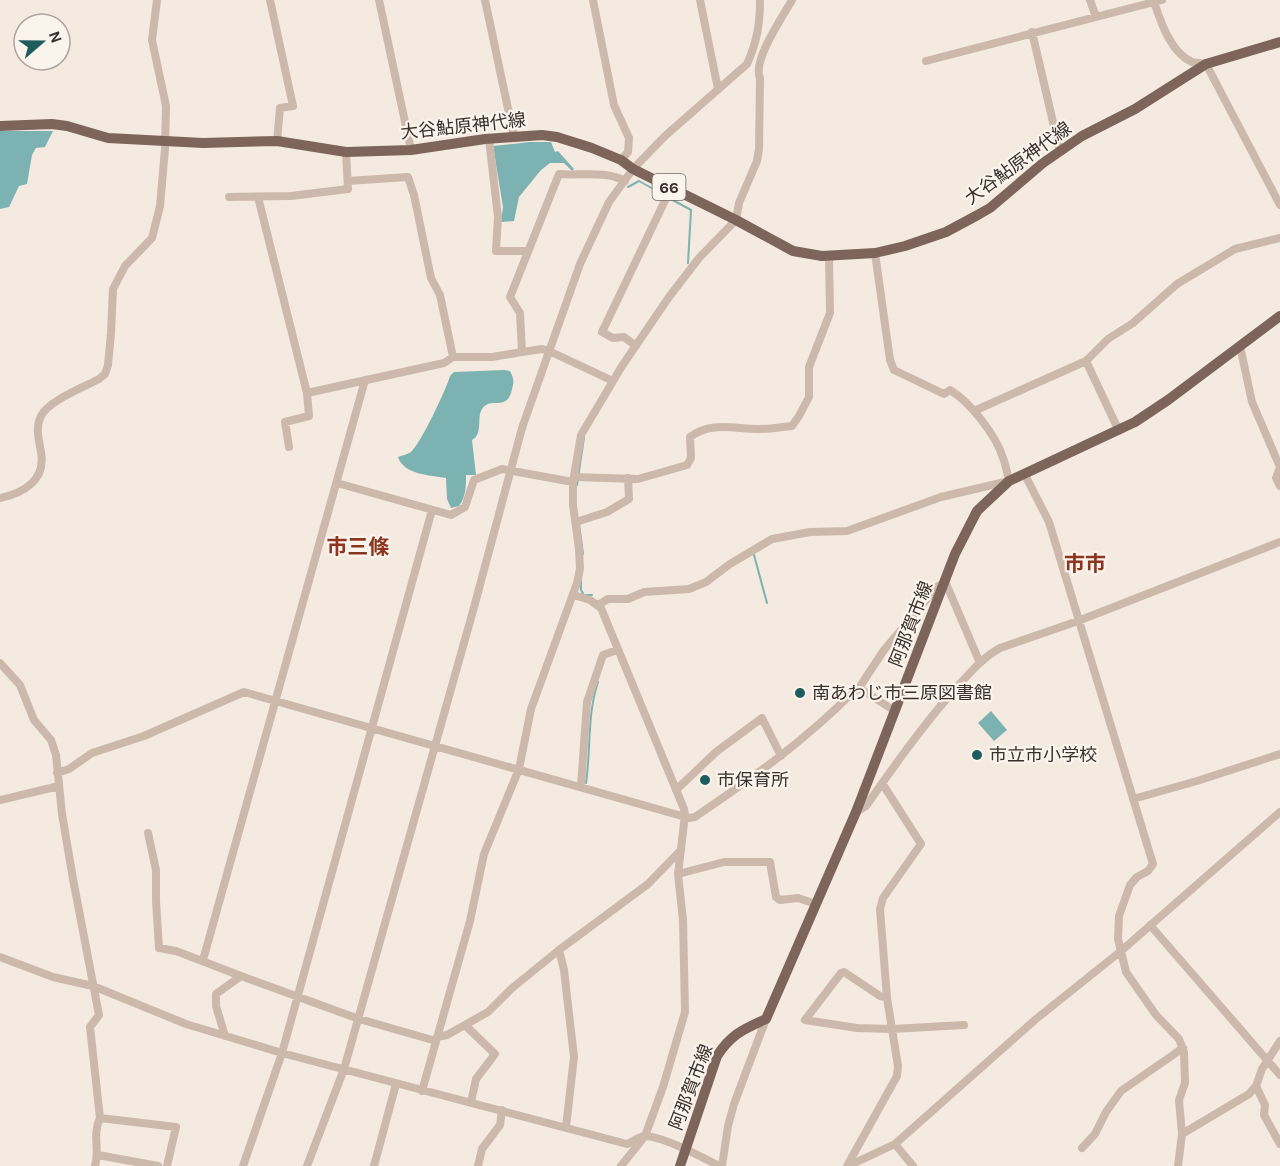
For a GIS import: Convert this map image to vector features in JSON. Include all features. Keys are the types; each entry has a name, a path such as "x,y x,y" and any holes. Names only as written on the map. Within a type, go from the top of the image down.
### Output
{"main road":[{"name":"大谷鮎原神代線","path":"0,126 52,124 108,138 203,142 277,141 346,152 411,150 489,139 542,135 557,137 621,160 633,169 793,251 822,256 875,253 946,232 990,208 1082,136 1135,109 1206,64 1280,42"},
{"name":"阿那賀市線","path":"680,1166 712,1069 725,1043 735,1034 766,1019 856,812 954,554 977,512 1009,481 1119,431 1168,400 1280,316"}],"street":[{"path":"0,498 22,491 41,472 42,453 38,426 45,409 105,374 111,333 113,288 125,266 152,238 160,206 165,141 165,97 152,40 158,0"},
{"path":"270,0 293,106 280,108 277,141"},
{"path":"379,0 411,150"},
{"path":"485,0 514,137"},
{"path":"593,0 614,105 629,138 628,152 621,160"},
{"path":"700,0 718,89"},
{"path":"306,1166 345,1069 522,428 579,264 609,202 633,169 665,136 747,64 760,27 760,0"},
{"path":"422,1091 470,921 484,854 519,769 531,709 573,595 580,569 573,505 573,480 581,435 648,326 695,262 736,220 740,203 753,174 759,149 760,78 758,72 760,58 792,0"},
{"path":"1090,0 1096,17"},
{"path":"926,61 1158,1 1164,29 1176,49 1192,62 1206,64 1280,205"},
{"path":"1032,32 1060,152"},
{"path":"747,64 758,72"},
{"path":"489,139 498,218 496,251 528,251"},
{"path":"229,197 291,196 348,189 346,152"},
{"path":"522,352 520,313 510,297 559,174 618,177 625,181"},
{"path":"348,180 408,177 414,195 431,278 440,295 453,357"},
{"path":"636,346 624,336 613,338 602,332 671,188"},
{"path":"258,196 307,393 309,416 285,422 289,447"},
{"path":"974,411 1086,361 1108,339 1132,323 1187,276 1235,249 1280,238"},
{"path":"598,605 608,599 628,599 645,592 689,589 706,582 730,564 772,539 810,532 847,531 942,497 1009,481 998,446 974,411 960,396 950,390 944,394 894,370 889,351 875,253"},
{"path":"337,483 451,515 465,507 474,480 502,469 573,480 638,479 687,465 691,458 690,437 700,430 712,427 762,429 792,426 809,397 809,367 830,313 829,256"},
{"path":"1240,346 1252,402 1280,466 1276,478 1280,486"},
{"path":"307,393 444,363 453,357 492,357 542,349 613,381"},
{"path":"1086,361 1119,431"},
{"path":"203,960 365,380"},
{"path":"1024,474 1045,513 1153,864 1148,871 1137,876 1130,885 1119,916 1118,935 1126,972 1156,1014 1179,1039 1183,1048 1185,1083 1179,1100 1182,1134 1178,1166"},
{"path":"576,522 607,512 629,499 627,478"},
{"path":"243,1166 282,1053 432,510"},
{"path":"856,812 866,806 929,719 980,663 1000,648 1078,621 1280,542"},
{"path":"57,773 69,769 92,753 144,735 244,692 695,817 753,778 806,738 854,691 860,688 884,650 938,586 944,583 980,663"},
{"path":"573,595 598,605 685,815 678,874 684,920 687,1001 685,1012 663,1087 645,1136 621,1166"},
{"path":"581,786 587,702 603,655 617,650"},
{"path":"0,663 20,686 33,720 51,740 56,755 72,879 99,1015 90,1027 100,1118 96,1128 98,1155 94,1166"},
{"path":"860,688 895,711"},
{"path":"676,790 716,752 762,718 781,756"},
{"path":"1133,799 1280,754"},
{"path":"847,1166 897,1076 898,1066 887,998 880,909 883,898 921,844 882,783"},
{"path":"0,800 59,786"},
{"path":"847,1166 896,1144 1036,1019 1121,951 1280,812"},
{"path":"148,833 156,870 159,948 203,960 358,1019 436,1039 466,1026 488,1012 511,989 559,950 648,884 681,850"},
{"path":"678,874 724,862 770,862 776,897 780,900 798,898 816,904"},
{"path":"1150,925 1280,1075"},
{"path":"559,950 564,970 574,1057 566,1127"},
{"path":"0,957 53,977 93,986 186,1024 282,1053 627,1144 645,1136 685,1149 721,1166 734,1104 766,1019"},
{"path":"887,998 880,996 844,972 805,1020 857,1028 892,1029 964,1025"},
{"path":"225,1036 216,1006 216,994 241,976"},
{"path":"466,1026 495,1054 476,1079 471,1102"},
{"path":"1182,1134 1241,1100 1256,1086 1267,1060 1280,1041"},
{"path":"1082,1148 1095,1134 1106,1112 1121,1091 1183,1048"},
{"path":"374,1166 396,1084"},
{"path":"1256,1086 1265,1105 1264,1115 1280,1144"},
{"path":"478,1166 482,1149 500,1125 502,1110"},
{"path":"100,1118 176,1127 167,1166"},
{"path":"896,1144 914,1166"},
{"path":"98,1155 158,1166"}],"water":[{"path":"0,131 53,131 45,147 36,148 32,155 27,184 19,186 9,207 0,209"},
{"path":"551,142 555,152 558,151 574,169 572,171 564,163 550,163 541,170 519,197 514,221 501,222 503,207 493,146"},
{"path":"510,371 513,378 510,396 506,401 484,406 481,411 479,431 472,440 476,475 466,475 463,499 459,506 451,508 447,499 446,478 412,471 401,463 398,457 411,452 421,438 454,372"},
{"path":"991,711 1007,730 994,741 978,723"}],"waterway":[{"path":"628,187 639,181 664,195"},
{"path":"669,198 691,210 688,263"},
{"path":"577,485 584,437"},
{"path":"579,524 583,554"},
{"path":"754,555 767,603"},
{"path":"581,580 581,590 584,595 592,595"},
{"path":"586,783 591,719 598,682"}],"place":[{"name":"南あわじ市三原図書館","path":"800,693"},
{"name":"市立市小学校","path":"977,755"},
{"name":"市保育所","path":"705,780"}],"district":[{"name":"市三條","path":"358,547"},
{"name":"市市","path":"1085,564"}]}
